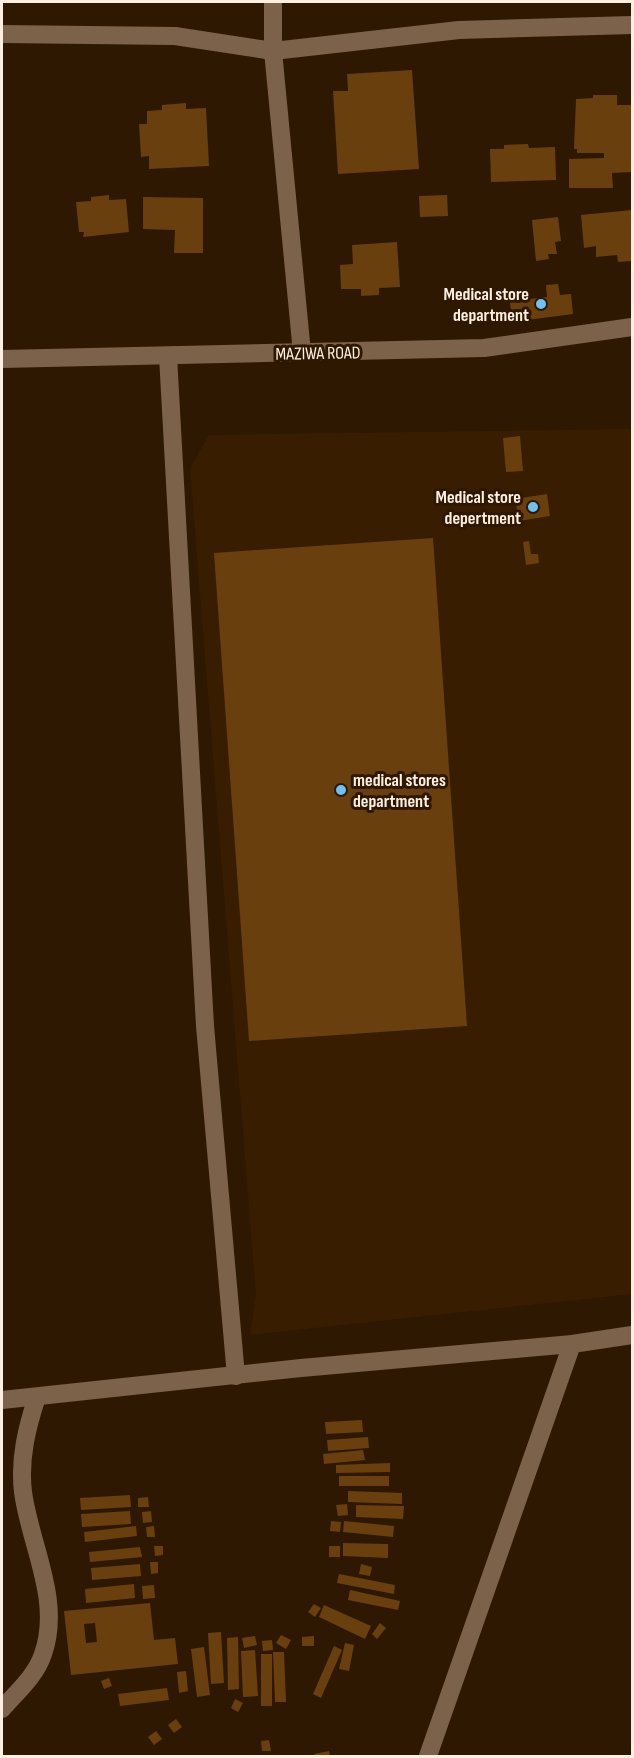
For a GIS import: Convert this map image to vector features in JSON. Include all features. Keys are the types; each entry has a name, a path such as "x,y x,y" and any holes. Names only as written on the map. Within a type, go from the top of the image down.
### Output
{"street":[{"path":"273,2 273,51 302,353"},
{"path":"2,34 175,36 273,51 459,30 633,25"},
{"name":"MAZIWA ROAD","path":"2,359 484,348 633,327"},
{"path":"168,356 205,1026 236,1376"},
{"path":"2,1400 572,1344 633,1335"},
{"path":"428,1756 572,1344"},
{"path":"2,1709 29,1678 43,1655 48,1629 44,1576 23,1489 23,1448 37,1397"}],"shaded area":[{"path":"632,429 632,1294 250,1335 256,1295 190,469 209,435"}],"building":[{"path":"412,70 419,169 338,174 333,91 348,91 347,74"},
{"path":"593,95 617,95 617,105 632,105 632,172 612,173 613,188 569,188 569,159 604,158 604,153 577,153 577,149 574,149 576,99 593,98"},
{"path":"186,103 186,109 206,108 209,166 149,169 149,156 141,157 139,124 147,124 147,111 162,110 162,105"},
{"path":"528,144 529,148 555,147 556,180 491,182 490,149 504,149 504,145"},
{"path":"109,195 109,200 126,199 129,232 83,237 84,232 79,232 76,202 91,201 91,197"},
{"path":"447,195 448,216 420,217 419,196"},
{"path":"143,197 203,198 203,253 174,253 175,230 143,229"},
{"path":"632,210 632,261 618,262 617,255 596,257 596,246 584,248 581,215"},
{"name":"Medical store department","path":"558,217 561,241 555,242 557,254 548,254 549,259 536,261 532,220"},
{"path":"397,242 400,287 379,288 379,295 361,296 361,289 341,289 340,265 353,264 352,245"},
{"name":"Medical store department","path":"558,284 560,295 571,294 573,314 512,322 509,293 520,292 521,300 547,297 546,285"},
{"path":"520,436 523,471 506,472 503,438"},
{"name":"Medical store depertment","path":"547,494 550,516 519,521 515,499"},
{"name":"medical stores department","path":"433,538 467,1026 249,1041 214,553"},
{"path":"529,541 531,554 538,554 539,563 526,565 523,542"},
{"path":"362,1420 363,1432 326,1434 325,1422"},
{"path":"368,1437 369,1448 328,1451 327,1440"},
{"path":"363,1450 365,1460 324,1464 323,1454"},
{"path":"390,1463 390,1472 336,1473 336,1465"},
{"path":"339,1476 389,1476 389,1486 339,1486"},
{"path":"348,1491 402,1493 402,1504 348,1502"},
{"path":"130,1495 131,1507 81,1510 80,1498"},
{"path":"148,1497 149,1507 138,1507 138,1498"},
{"path":"347,1504 348,1515 338,1516 336,1505"},
{"path":"356,1505 404,1506 403,1519 356,1517"},
{"path":"130,1511 131,1524 82,1527 81,1514"},
{"path":"151,1511 152,1522 143,1523 142,1512"},
{"path":"331,1521 341,1522 340,1532 330,1531"},
{"path":"344,1521 394,1526 393,1537 343,1532"},
{"path":"136,1526 137,1536 85,1542 84,1532"},
{"path":"154,1526 155,1537 147,1537 146,1527"},
{"path":"343,1543 388,1544 388,1558 343,1556"},
{"path":"154,1546 163,1546 163,1555 155,1556"},
{"path":"329,1546 340,1546 340,1557 329,1557"},
{"path":"140,1547 142,1557 90,1562 89,1552"},
{"path":"150,1562 158,1562 158,1573 151,1574"},
{"path":"140,1564 141,1576 92,1580 91,1568"},
{"path":"361,1564 372,1567 370,1576 359,1574"},
{"path":"339,1574 395,1585 394,1594 337,1583"},
{"path":"134,1584 135,1598 86,1603 85,1589"},
{"path":"154,1585 155,1598 143,1599 142,1586"},
{"path":"350,1590 400,1601 398,1610 348,1600"},
{"path":"150,1603 154,1640 175,1638 178,1664 71,1675 64,1611","holes":["95,1623 97,1642 86,1643 84,1624"]},
{"path":"314,1604 321,1608 315,1617 308,1612"},
{"path":"324,1605 371,1626 365,1639 319,1617"},
{"path":"380,1623 386,1628 377,1639 372,1634"},
{"path":"221,1632 224,1683 211,1684 208,1633"},
{"path":"281,1635 291,1640 286,1649 276,1643"},
{"path":"255,1636 257,1645 244,1648 242,1638"},
{"path":"314,1636 314,1646 302,1646 302,1637"},
{"path":"238,1637 239,1689 228,1690 227,1638"},
{"path":"272,1640 273,1650 263,1651 262,1641"},
{"path":"345,1643 354,1645 349,1671 339,1669"},
{"path":"334,1646 342,1650 321,1698 313,1694"},
{"path":"204,1647 210,1695 197,1697 191,1649"},
{"path":"255,1650 258,1696 243,1697 241,1651"},
{"path":"273,1652 284,1652 286,1702 275,1702"},
{"path":"261,1654 272,1654 272,1706 261,1706"},
{"path":"186,1671 188,1691 179,1693 177,1672"},
{"path":"109,1678 112,1686 104,1689 101,1681"},
{"path":"167,1688 169,1700 120,1706 118,1694"},
{"path":"235,1699 243,1703 238,1712 231,1708"},
{"path":"176,1719 182,1727 174,1733 168,1725"},
{"path":"156,1731 162,1739 154,1745 148,1737"},
{"path":"269,1740 271,1751 262,1751 261,1741"},
{"path":"329,1751 330,1756 315,1756 314,1754"}],"place":[{"name":"Medical store department","path":"541,304"},
{"name":"Medical store depertment","path":"533,507"},
{"name":"medical stores department","path":"341,790"}]}
